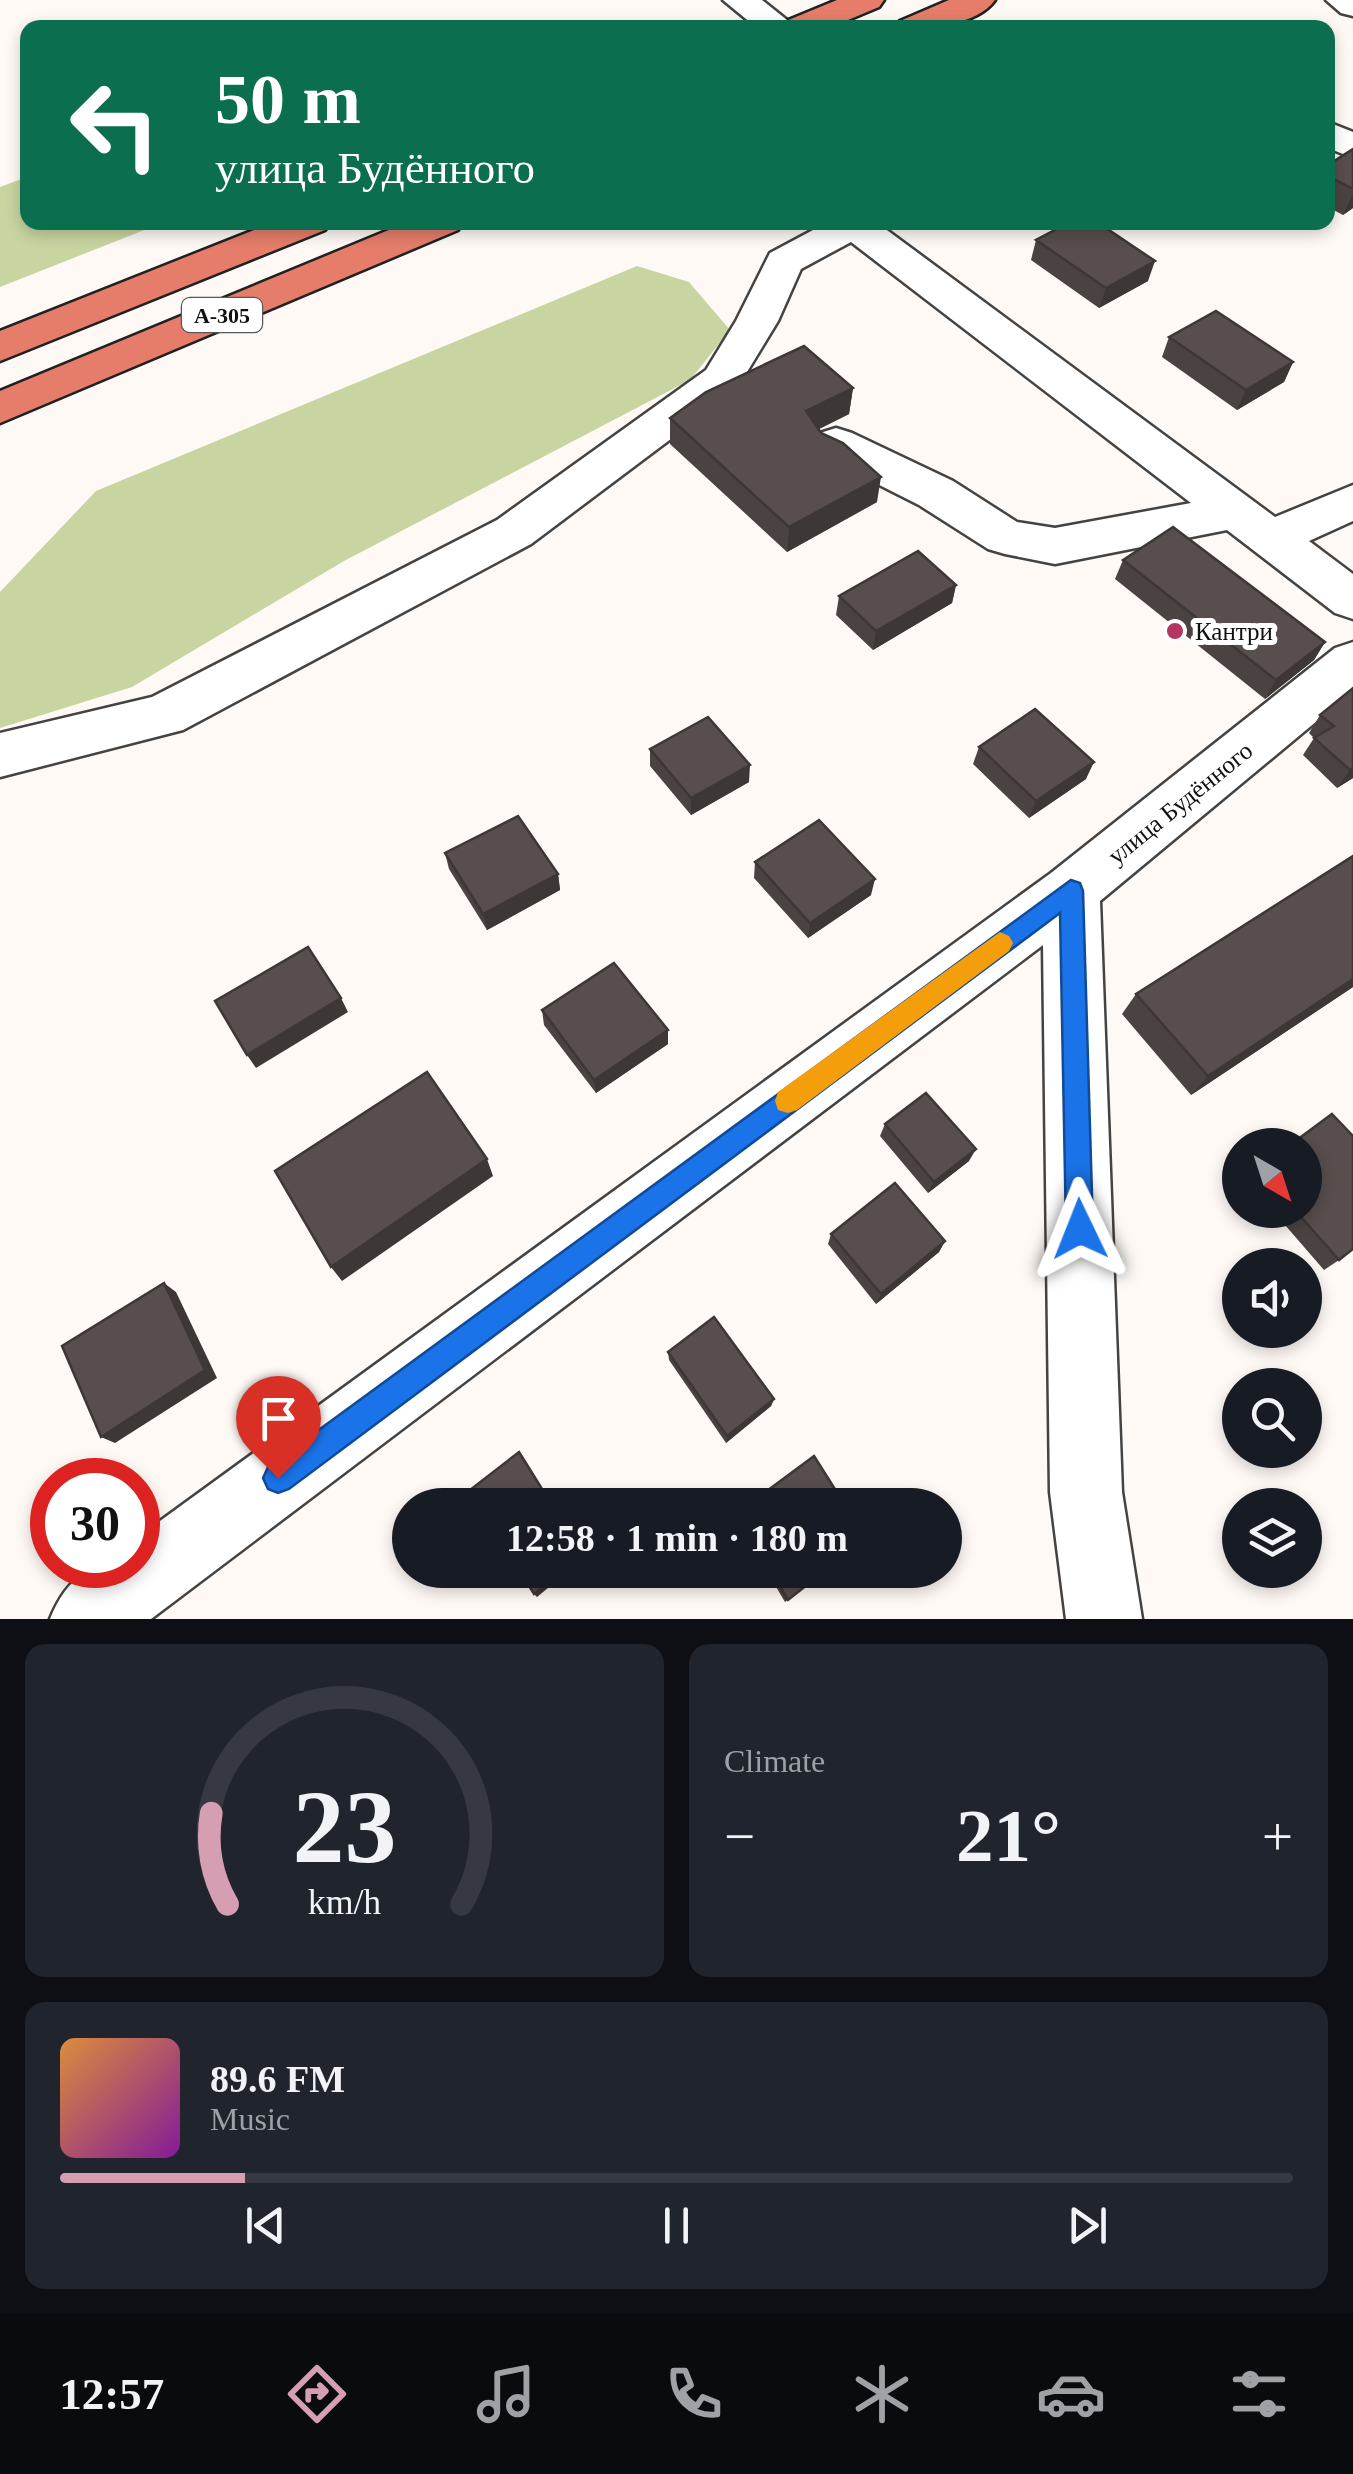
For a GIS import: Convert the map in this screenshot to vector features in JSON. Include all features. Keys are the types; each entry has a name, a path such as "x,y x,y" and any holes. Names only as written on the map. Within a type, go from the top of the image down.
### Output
{"highway":[{"path":"818,20 868,0"},
{"path":"931,20 978,0"},
{"name":"А-305","path":"0,347 291,230"},
{"name":"А-305","path":"0,408 425,230"}],"street":[{"path":"740,0 769,20"},
{"path":"1343,0 1353,6"},
{"path":"0,756 164,715 514,532 721,380 757,320 784,262 840,230"},
{"path":"859,230 1353,600"},
{"path":"836,444 936,493 1005,537 1055,546 1254,525 1353,502"},
{"name":"улица Будённого","path":"88,1619 1071,891 1353,662"},
{"path":"1071,891 1086,1492 1104,1619"}],"green space":[{"path":"20,180 20,230 144,230 0,287 0,187"},
{"path":"637,266 689,282 730,330 690,380 344,561 132,687 0,728 0,592 96,491"}],"building":[{"path":"1353,149 1353,189 1335,180 1335,161"},
{"path":"1055,230 1109,230 1155,261 1106,288 1036,240"},
{"path":"1216,311 1293,362 1246,390 1169,337"},
{"path":"804,346 853,388 806,411 821,433 843,443 881,477 789,527 670,418 706,392"},
{"path":"1173,527 1325,642 1276,680 1123,560"},
{"path":"918,551 956,585 876,631 839,596"},
{"path":"1353,688 1350,770 1314,738 1334,726 1320,715"},
{"path":"1035,709 1094,762 1036,801 979,747"},
{"path":"708,717 750,765 691,798 650,749"},
{"path":"518,816 558,874 483,914 445,853"},
{"path":"819,820 875,879 810,923 755,862"},
{"path":"1353,856 1353,979 1208,1076 1136,994"},
{"path":"308,947 341,998 247,1055 215,1001"},
{"path":"614,963 668,1030 594,1080 542,1010"},
{"path":"427,1072 487,1159 331,1267 275,1171"},
{"path":"926,1093 976,1149 934,1182 885,1124"},
{"path":"1332,1114 1353,1136 1353,1249 1339,1260 1311,1228 1322,1228 1322,1128 1313,1128"},
{"path":"895,1183 945,1241 881,1294 831,1234"},
{"path":"164,1283 205,1370 101,1437 62,1346"},
{"path":"714,1317 774,1399 727,1436 668,1352"},
{"path":"519,1452 541,1488 473,1488"},
{"path":"814,1456 834,1488 771,1488"},
{"path":"781,1588 803,1588 788,1600"}],"slow traffic":[{"path":"788,1101 1000,943"}],"place":[{"name":"Кантри","path":"1175,631"}],"route":[{"path":"278,1478 1071,891 1080,1229"}]}
